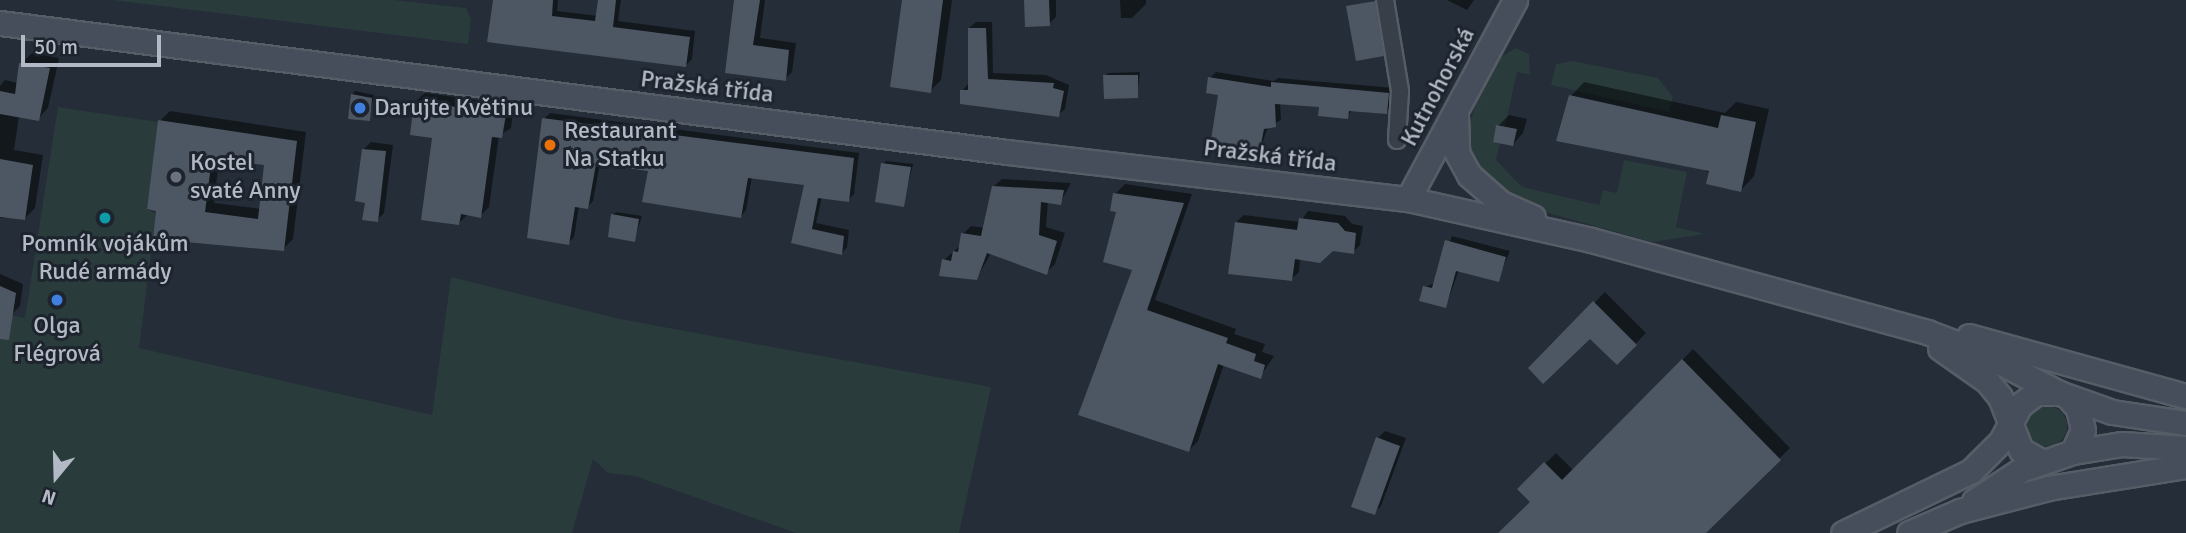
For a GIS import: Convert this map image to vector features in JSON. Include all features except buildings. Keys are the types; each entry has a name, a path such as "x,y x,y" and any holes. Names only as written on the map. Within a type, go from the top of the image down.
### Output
{"main road":[{"name":"Kutnohorská","path":"1408,199 1515,0"},
{"name":"Pražská třída","path":"0,23 1408,199 1591,240"},
{"path":"1463,96 1455,141 1463,164 1478,185 1514,210 1591,240 1894,323 1980,352 2064,396 2112,412 2186,423"},
{"path":"1894,323 1972,336 2186,396"},
{"path":"1894,323 1973,369 2000,397 2013,422 2021,450 2043,462"},
{"path":"1843,533 1971,471 1987,458 2027,398 2064,396"},
{"path":"2064,396 2082,418 2080,442 2073,452"},
{"path":"1960,511 2021,470 2073,452 2122,444 2186,448"},
{"path":"1909,533 1960,511 2096,479 2186,466"}],"street":[{"path":"1385,0 1400,91 1397,140"}],"shaded area":[{"path":"112,0 395,0 466,8 471,19 468,44"},
{"path":"1516,48 1529,54 1530,75 1517,72 1505,127 1496,125 1493,141 1500,143 1496,160 1522,187 1599,205 1603,190 1617,193 1624,160 1687,172 1676,227 1705,234 1652,242 1538,210 1487,181 1471,159 1467,131 1477,100 1501,57"},
{"path":"1573,61 1658,78 1673,97 1669,112 1551,85 1556,64"},
{"path":"58,107 158,122 147,209 156,214 139,348 432,415 451,277 620,319 991,387 959,533 796,533 635,476 608,473 593,459 572,533 0,533 0,313 25,318"},
{"path":"2047,406 2061,412 2067,426 2061,440 2047,446 2033,440 2027,426 2033,412"}],"place":[{"name":"Darujte Květinu","path":"360,108"},
{"name":"Restaurant Na Statku","path":"550,145"},
{"name":"Kostel svaté Anny","path":"176,177"},
{"name":"Pomník vojákům Rudé armády","path":"105,218"},
{"name":"Olga Flégrová","path":"57,300"}]}
